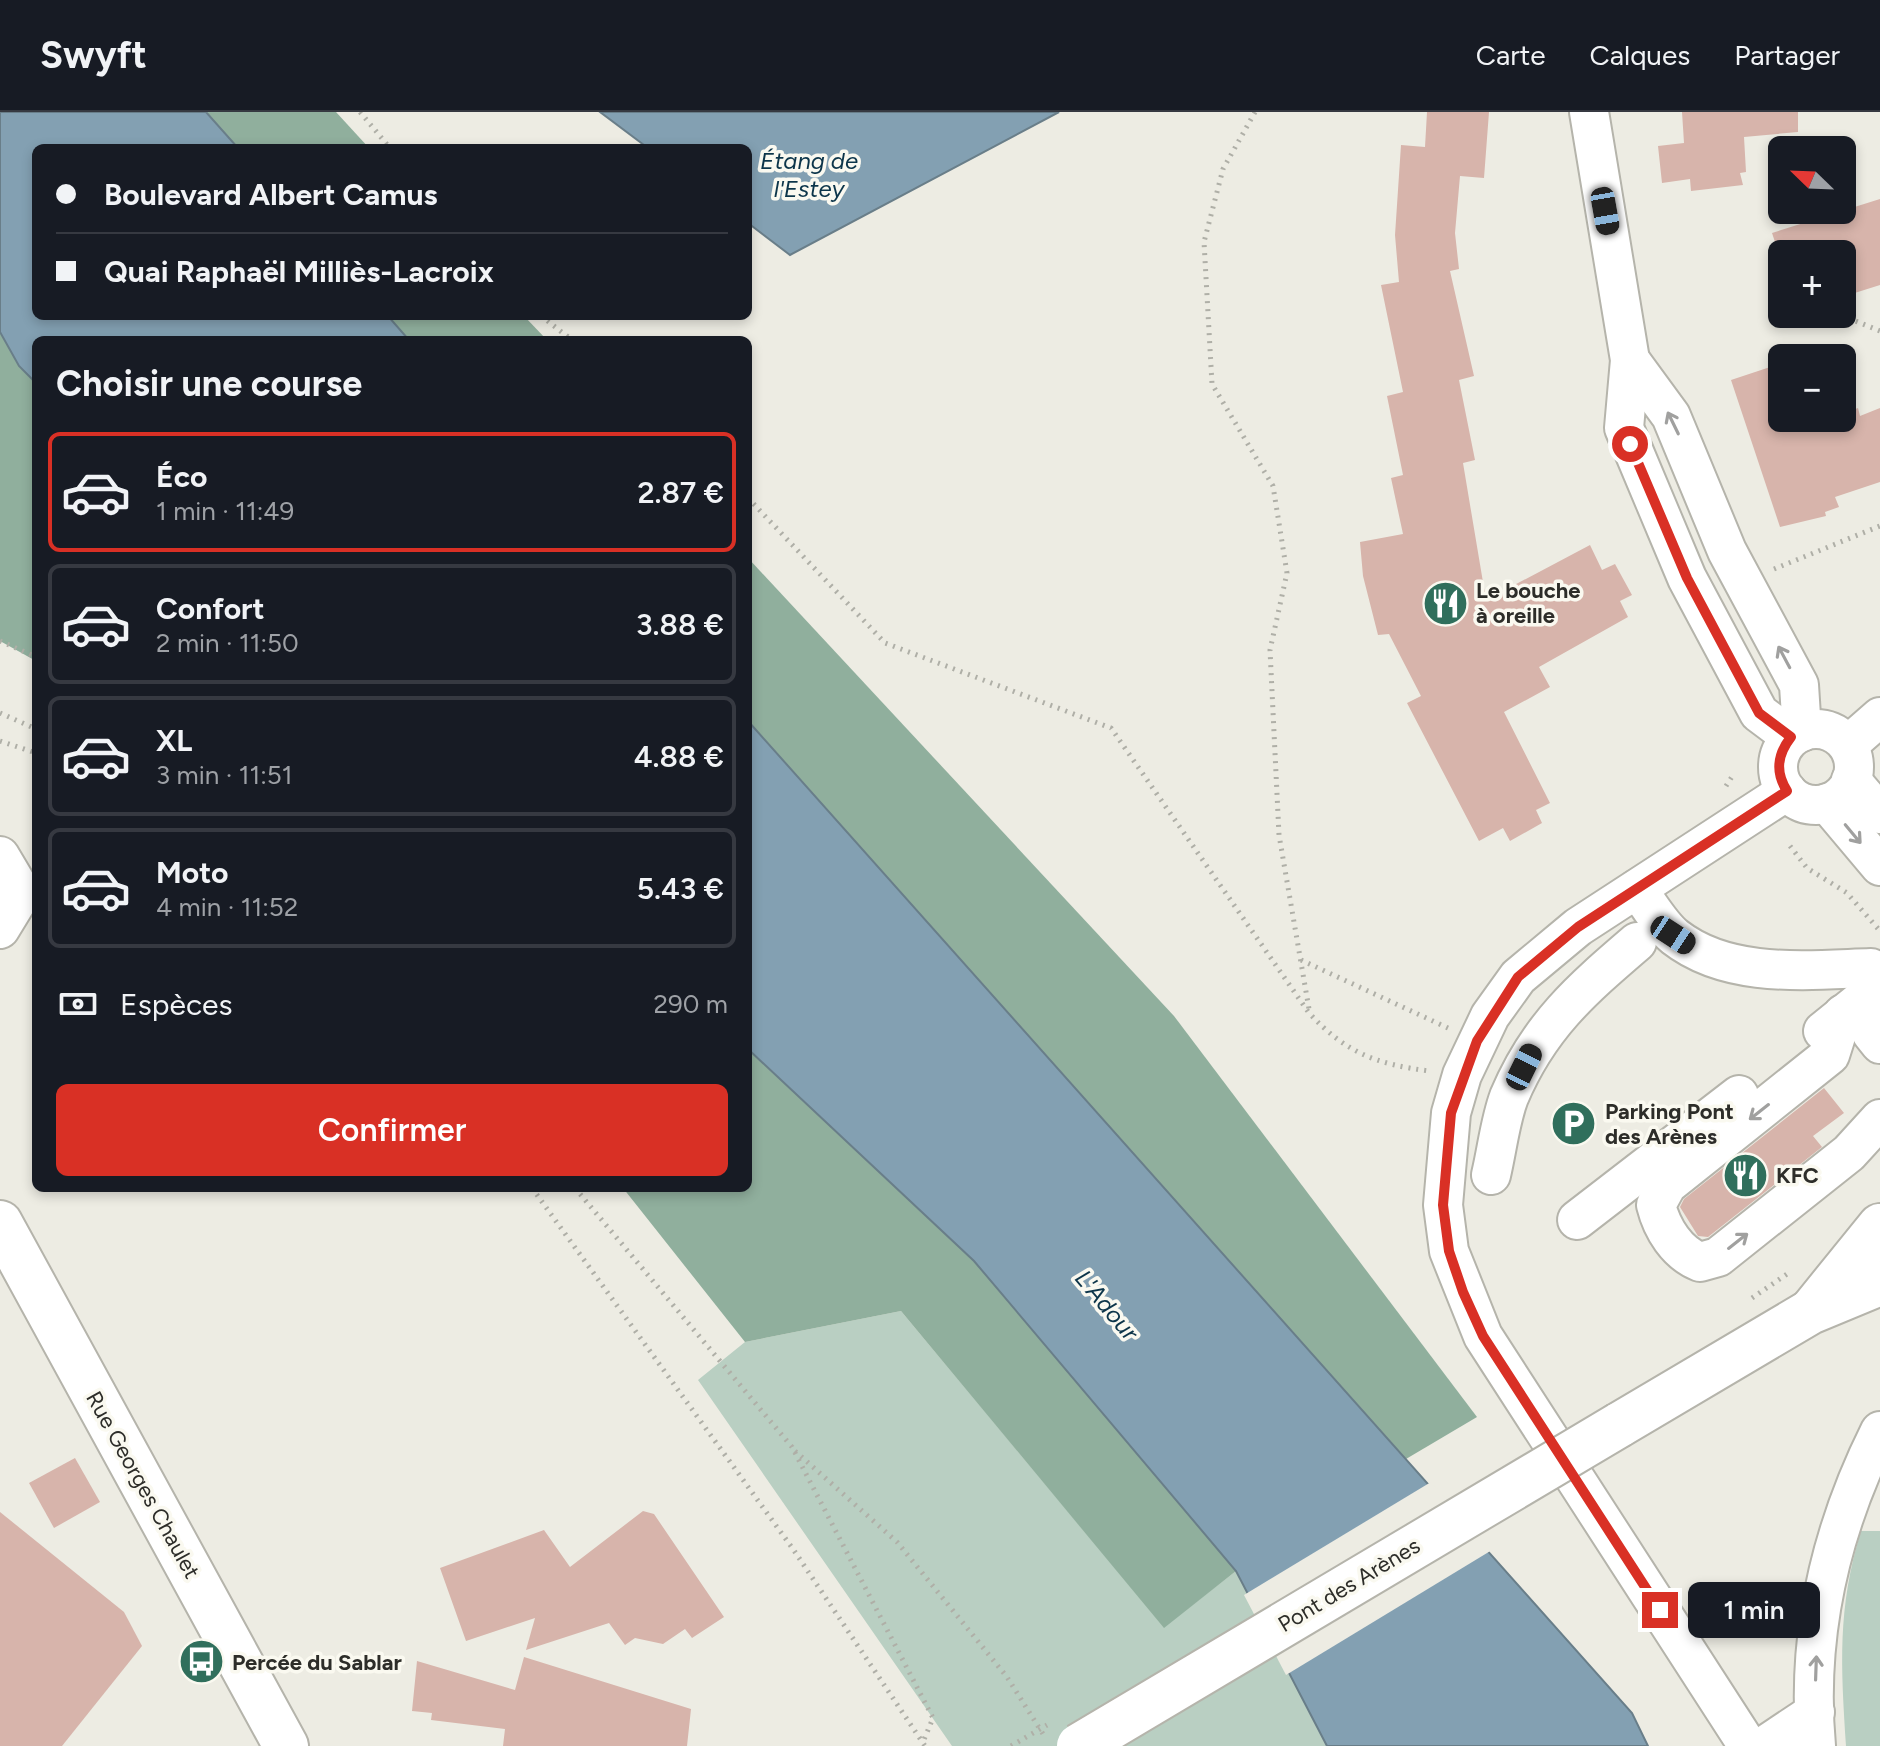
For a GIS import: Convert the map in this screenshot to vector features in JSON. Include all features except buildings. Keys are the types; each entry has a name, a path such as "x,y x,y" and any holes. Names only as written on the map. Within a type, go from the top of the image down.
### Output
{"main road":[{"name":"Rue Georges Chaulet","path":"0,1223 286,1746"},
{"path":"1810,1312 1880,1226"},
{"path":"1810,1312 1880,1283"},
{"name":"Pont des Arènes","path":"1079,1746 1810,1312"}],"street":[{"path":"1589,112 1630,360 1624,428 1682,567 1759,713 1796,734 1827,730 1842,776 1880,866"},
{"path":"1630,360 1671,416 1727,551 1799,685 1796,734 1784,746 1778,770 1787,791 1805,803 1842,776 1880,717"},
{"path":"1842,776 1880,814"},
{"path":"1748,1746 1483,1336 1449,1251 1443,1205 1451,1113 1470,1041 1518,977 1578,927 1787,791"},
{"path":"0,856 22,893 0,929"},
{"path":"1637,889 1673,935 1699,952 1723,960 1799,973 1871,968 1868,991 1872,1034 1880,1044"},
{"path":"1491,1175 1508,1099 1529,1057 1574,995 1637,942"},
{"path":"1868,991 1830,1055 1667,1185 1656,1205 1660,1224 1686,1257 1700,1262 1718,1257 1849,1153 1880,1119"},
{"path":"1577,1220 1868,991"},
{"path":"1470,1041 1529,1057"},
{"path":"1764,1746 1815,1729 1818,1627 1824,1586 1839,1526 1880,1431"}],"path":[{"path":"360,112 387,144"},
{"path":"1255,112 1223,169 1204,242 1212,384 1273,486 1287,573 1270,650 1279,835 1309,1013"},
{"path":"546,320 567,336"},
{"path":"1856,321 1880,331"},
{"path":"752,502 885,643 1111,728 1309,1013 1328,1033 1359,1055 1390,1065 1470,1041"},
{"path":"1743,581 1880,526"},
{"path":"0,641 32,655"},
{"path":"0,713 32,727"},
{"path":"0,741 32,752"},
{"path":"1790,846 1807,868 1847,893 1880,931"},
{"path":"1300,960 1470,1041"},
{"path":"535,1192 793,1549 924,1744"},
{"path":"578,1192 792,1447 897,1542 1007,1677 1051,1746"},
{"path":"1740,1306 1792,1271"},
{"path":"792,1447 933,1718 924,1744"}],"green space":[{"path":"206,112 336,112 365,144 234,144"},
{"path":"392,320 528,320 543,336 406,336"},
{"path":"0,332 19,366 32,379 32,659 0,641"},
{"path":"752,562 1174,1016 1477,1417 1406,1459 752,725"},
{"path":"752,1053 974,1261 1236,1571 1164,1628 901,1311 745,1342 626,1192 752,1192"},
{"path":"901,1311 1164,1627 1236,1571 1327,1746 952,1746 698,1380 745,1342"},
{"path":"1861,1531 1880,1531 1880,1746 1846,1746 1842,1663 1844,1612"}],"water":[{"path":"0,112 206,112 234,144 32,144 32,320 392,320 406,336 32,336 32,379 19,366 0,332"},
{"name":"Étang de l'Estey","path":"600,112 1059,112 790,255 752,226 752,144 643,144"},
{"name":"L'Adour","path":"752,725 1632,1713 1648,1746 1327,1746 1236,1571 974,1261 752,1053"}],"pier":[{"path":"1431,1482 1492,1550 1286,1675 1244,1595"}],"place":[{"name":"Le bouche à oreille","path":"1445,603"},
{"name":"Parking Pont des Arènes","path":"1574,1124"},
{"name":"KFC","path":"1745,1175"},
{"name":"Percée du Sablar","path":"201,1662"}],"route":[{"path":"1630,444 1687,578 1759,713 1791,737 1779,758 1778,770 1787,791 1578,927 1518,977 1490,1016 1462,1075 1451,1113 1443,1205 1449,1251 1483,1336 1660,1610"}]}
